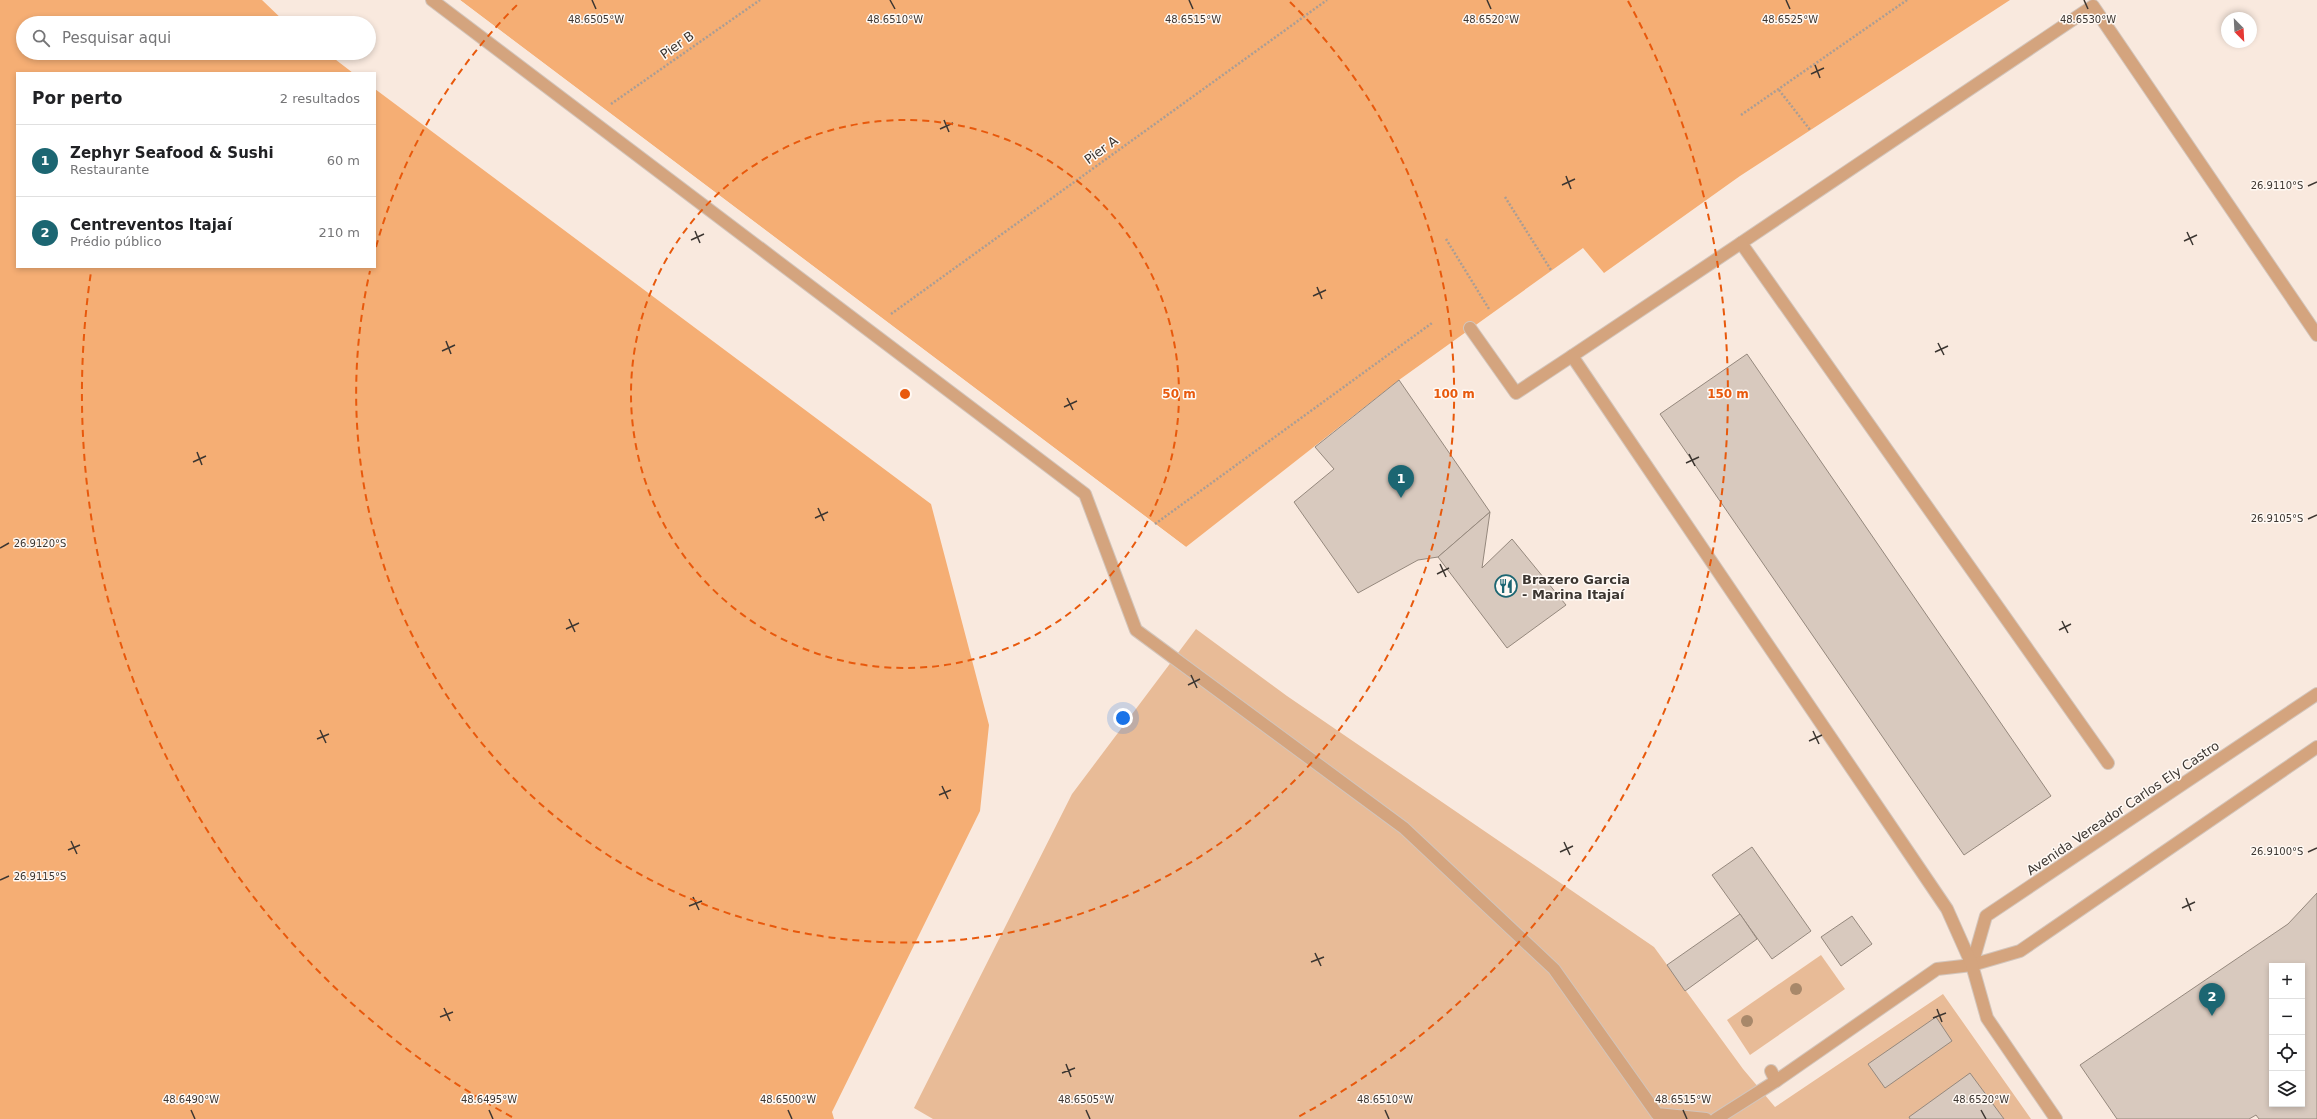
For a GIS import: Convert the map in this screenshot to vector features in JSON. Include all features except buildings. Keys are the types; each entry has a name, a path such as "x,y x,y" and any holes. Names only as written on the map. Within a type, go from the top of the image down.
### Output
{"lane":[{"path":"432,0 1085,494 1136,630 1404,828 1554,969 1657,1114 1706,1119"},
{"path":"1470,328 1516,393 2093,6 2317,335"},
{"path":"1741,243 2108,763"},
{"path":"1572,356 1946,909 1972,965 1987,1018 2056,1119"},
{"name":"Avenida Vereador Carlos Ely Castro","path":"1972,965 1986,916 2317,694"},
{"path":"1716,1119 1773,1076 1937,969 1972,965 2020,951 2317,747"}],"path":[{"name":"Pier B","path":"606,107 760,0"},
{"name":"Pier A","path":"887,316 1327,0"},
{"path":"1741,114 1779,90 1908,0"},
{"path":"1779,90 1811,131"},
{"path":"1505,197 1551,270"},
{"path":"1446,239 1492,313"},
{"path":"1155,524 1432,323"}],"shaded area":[{"path":"0,0 262,0 279,16 16,16 16,60 336,60 352,72 16,72 16,268 376,268 376,90 931,504 989,725 980,811 832,1112 834,1119 0,1119"},
{"path":"460,0 2010,0 1740,176 1604,273 1583,248 1399,380 1186,547"},
{"path":"1196,629 1287,696 1654,947 1743,1069 1775,1107 1943,994 2031,1119 933,1119 914,1108 1072,794"},
{"path":"1821,955 1845,989 1750,1055 1727,1020"}],"pier":[{"path":"458,0 460,0 1186,547 1185,549"}],"place":[{"name":"Zephyr Seafood & Sushi","path":"1401,498"},
{"name":"Brazero Garcia - Marina Itajaí","path":"1506,586"},
{"name":"Centreventos Itajaí","path":"2212,1016"}]}
